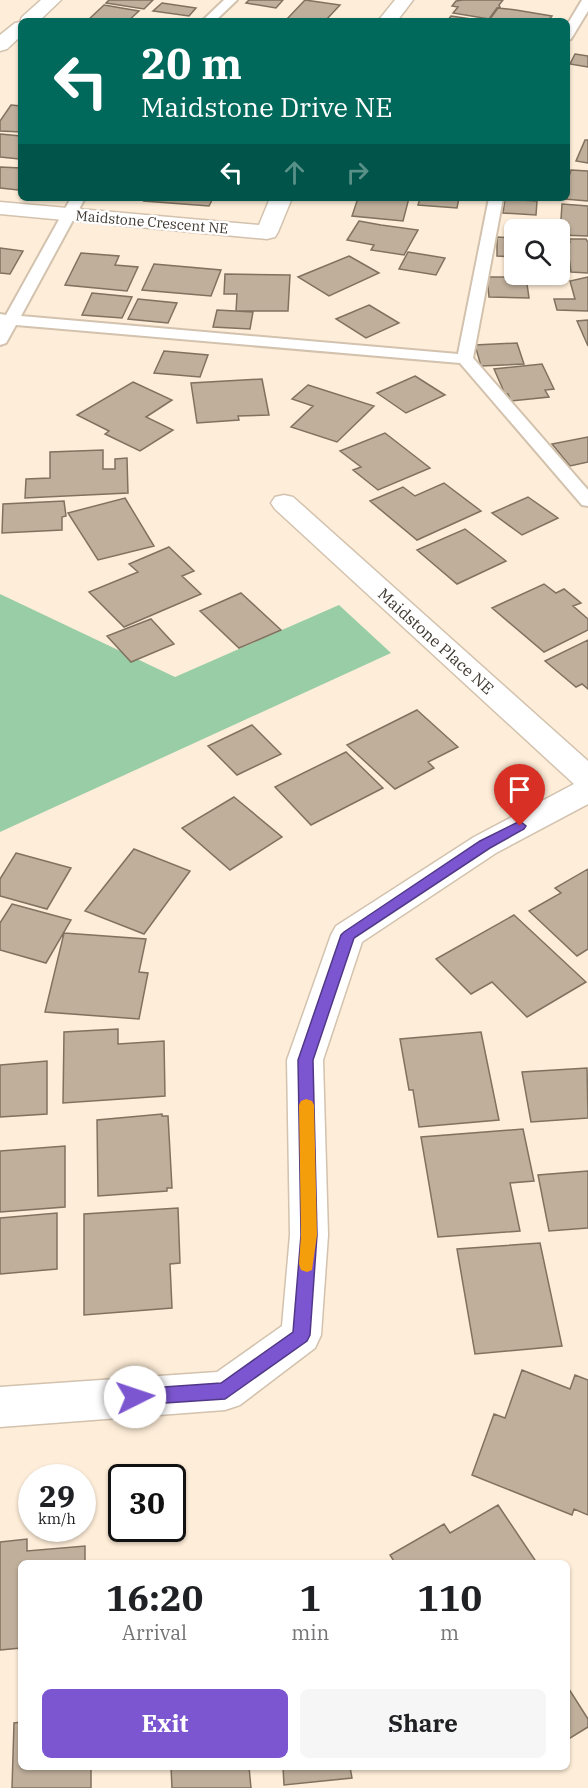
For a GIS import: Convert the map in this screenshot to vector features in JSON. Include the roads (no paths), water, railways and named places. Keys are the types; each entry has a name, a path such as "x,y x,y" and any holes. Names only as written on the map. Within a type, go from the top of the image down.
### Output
{"street":[{"path":"31,18 52,0"},
{"path":"389,18 404,0"},
{"path":"0,45 18,30"},
{"name":"Maidstone Crescent NE","path":"0,208 73,206 267,232 280,201"},
{"name":"Maidstone Place NE","path":"284,503 588,779"},
{"path":"0,1407 225,1391 301,1335 309,1235 305,1060 348,935 485,845 588,790"}],"lane":[{"path":"211,18 231,0"},
{"path":"570,31 588,0"},
{"path":"465,359 495,201"},
{"path":"0,340 5,319 73,206"},
{"path":"5,319 465,359 588,501"}]}
